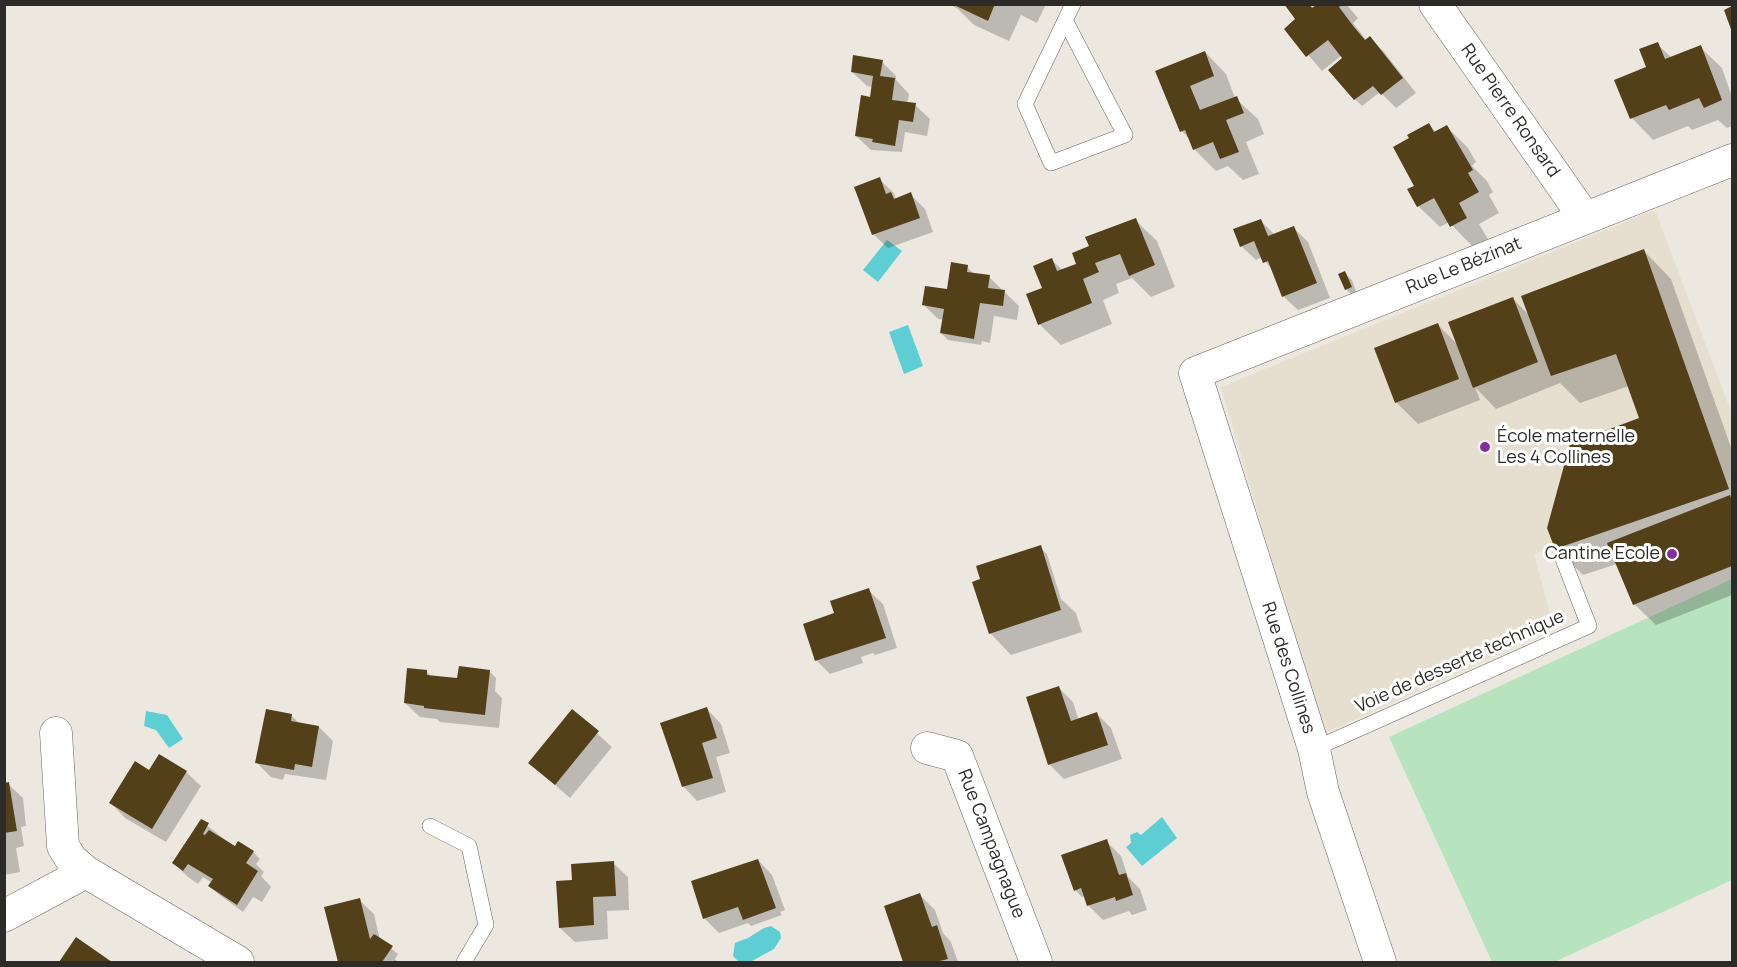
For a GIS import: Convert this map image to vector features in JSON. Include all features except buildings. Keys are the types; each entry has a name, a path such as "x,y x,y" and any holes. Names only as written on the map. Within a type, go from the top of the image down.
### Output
{"street":[{"name":"Rue Pierre Ronsard","path":"1435,4 1585,218"},
{"name":"Rue Le Bézinat","path":"1195,373 1732,160"},
{"name":"Rue des Collines","path":"1195,373 1314,749 1323,792 1380,963"},
{"path":"56,733 63,846 71,859 86,872 238,963"},
{"name":"Rue Campagnague","path":"927,748 957,756 1036,963"},
{"path":"4,916 86,872"}],"lane":[{"path":"1066,22 1125,135 1051,163 1026,104 1073,4"},
{"name":"Voie de desserte technique","path":"1314,749 1589,626 1563,559"},
{"path":"430,826 468,846 486,925 464,963"}],"shaded area":[{"name":"École maternelle Les 4 Collines","path":"1655,210 1732,414 1732,479 1534,554 1554,629 1323,734 1221,387"}],"green space":[{"path":"1732,579 1732,880 1554,962 1492,962 1389,737"}],"water":[{"path":"887,240 902,251 878,282 863,270"},
{"path":"908,325 923,366 904,374 889,332"},
{"path":"146,711 167,715 183,739 169,748 156,730 144,726"},
{"path":"1162,817 1177,838 1142,866 1126,847 1131,843 1130,835 1137,832 1141,835"},
{"path":"771,926 780,932 781,938 774,949 752,961 739,962 733,956 735,943"}],"place":[{"name":"École maternelle Les 4 Collines","path":"1485,447"},
{"name":"Cantine Ecole","path":"1672,554"}]}
